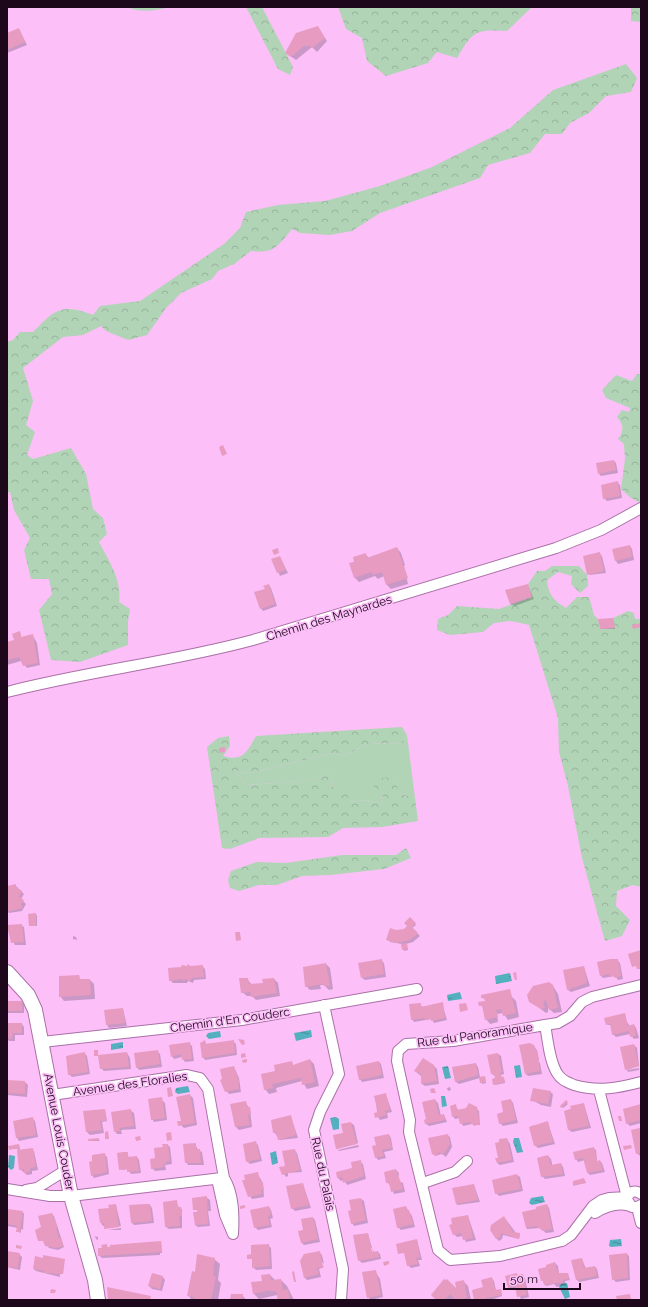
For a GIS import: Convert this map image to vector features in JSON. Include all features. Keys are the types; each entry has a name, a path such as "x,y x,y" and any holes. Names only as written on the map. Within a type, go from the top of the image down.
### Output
{"street":[{"name":"Chemin des Maynardes","path":"7,692 52,681 217,650 253,640 556,548 602,530 641,508"},
{"name":"Avenue Louis Couder","path":"7,972 32,1002 42,1042 71,1196 95,1280 98,1300"},
{"name":"Rue du Panoramique","path":"623,1179 619,1187 609,1198 593,1206 571,1235 551,1244 500,1256 450,1260 438,1250 423,1183 419,1177 409,1132 410,1120 397,1061 398,1051 406,1044 453,1041 558,1023 570,1016 582,1002 592,996 641,985"},
{"name":"Chemin d'En Couderc","path":"42,1042 242,1020 417,988"},
{"name":"Rue du Palaïs","path":"324,1006 339,1074 320,1112 314,1130 343,1269 341,1300"},
{"name":"Rue du Panoramique","path":"545,1025 549,1049 556,1073 563,1081 584,1088 599,1090 641,1082"},
{"name":"Avenue des Floralies","path":"7,1189 50,1196 71,1196 221,1179 208,1089 200,1078 187,1075 52,1094"},
{"path":"599,1090 623,1179 641,1223"},
{"path":"423,1183 455,1172 467,1160"},
{"path":"20,1191 38,1188 66,1170"},
{"path":"623,1179 638,1193"},
{"path":"634,1204 629,1194 638,1193"},
{"name":"Rue du Panoramique","path":"609,1198 634,1204"},
{"name":"Rue du Panoramique","path":"585,1218 606,1206 616,1204 634,1204"}],"green space":[{"path":"127,7 169,7 148,11"},
{"path":"246,7 262,7 293,67 290,75 278,69"},
{"path":"338,7 532,7 507,31 481,32 471,37 457,58 437,52 428,63 386,76 367,61 362,38 346,29"},
{"path":"631,7 641,7 641,22 631,21"},
{"path":"626,64 637,78 631,92 606,96 589,113 570,123 562,134 545,134 530,153 488,165 480,178 380,213 352,231 330,235 300,233 292,229 275,248 259,252 251,251 234,264 218,271 212,279 181,293 166,308 147,335 128,340 106,331 101,326 83,335 63,337 23,368 33,401 26,425 35,432 27,455 33,459 71,448 86,474 93,509 103,518 107,534 99,542 117,578 119,586 119,602 130,609 128,621 128,645 80,662 51,660 39,610 52,594 49,579 31,579 24,550 30,538 14,510 10,492 7,492 7,342 13,340 20,332 33,332 53,313 60,310 74,309 93,315 100,306 140,301 224,244 240,228 246,212 278,205 325,201 380,186 432,167 510,128 553,90"},
{"path":"637,374 641,374 641,503 631,498 621,489 625,459 624,444 618,439 622,431 622,425 617,417 622,410 629,412 630,408 606,398 602,390 616,375 632,381"},
{"path":"552,566 579,566 587,575 588,586 580,593 571,584 572,576 558,572 547,580 552,597 566,608 577,597 589,597 594,615 598,619 600,629 614,628 613,618 628,611 634,613 635,619 641,619 641,887 633,885 617,891 616,906 630,920 622,936 605,941 582,858 568,786 559,752 558,718 529,625 511,621 494,623 483,632 450,635 437,630 438,619 448,615 457,606 499,609 532,597 528,584 537,571 545,571"},
{"path":"402,727 407,735 403,743 366,744 344,756 333,753 247,774 236,771 246,785 311,780 331,774 333,788 348,792 349,802 366,800 381,804 383,796 373,788 378,778 397,777 398,793 415,798 418,821 382,827 343,828 328,837 259,838 230,849 222,848 207,747 218,738 229,736 230,746 223,756 235,758 240,757 247,751 256,736"},
{"path":"407,735 415,798 398,793 397,778 383,796 381,804 366,800 349,802 333,788 331,774 312,780 246,785 236,771 247,774 333,753 344,756 366,744 403,743"},
{"path":"406,848 411,858 384,869 330,875 302,876 277,885 259,885 239,891 230,888 228,880 231,871 257,862 286,863 342,855 396,855"}],"water":[{"path":"510,973 512,981 496,984 495,976"},
{"path":"460,992 462,999 448,1001 447,995"},
{"path":"311,1030 312,1037 296,1041 294,1033"},
{"path":"220,1031 221,1037 209,1039 206,1036 208,1033"},
{"path":"123,1042 123,1048 111,1050 111,1044"},
{"path":"520,1065 522,1077 516,1078 514,1066"},
{"path":"448,1066 451,1078 445,1079 442,1067"},
{"path":"188,1086 190,1092 178,1094 175,1092 176,1088"},
{"path":"441,1096 445,1096 447,1106 442,1107"},
{"path":"336,1117 339,1119 339,1129 333,1130 330,1118"},
{"path":"514,1138 519,1138 523,1152 517,1153 513,1142"},
{"path":"276,1151 278,1163 272,1165 270,1153"},
{"path":"9,1155 15,1156 14,1168 11,1170 8,1167"},
{"path":"543,1196 545,1202 532,1205 529,1203 531,1198"},
{"path":"621,1239 622,1246 609,1246 610,1240"},
{"path":"567,1283 570,1297 565,1299 559,1287 561,1284"}],"building":[{"path":"318,26 325,38 312,48 309,45 306,47 305,45 291,57 285,53 296,33"},
{"path":"19,28 25,42 7,50 7,33"},
{"path":"223,445 227,454 222,456 219,447"},
{"path":"614,460 616,470 598,474 596,463"},
{"path":"618,481 620,496 603,499 601,485"},
{"path":"630,545 632,557 615,561 612,549"},
{"path":"397,547 408,578 386,585 382,572 373,575 371,572 354,578 349,563 354,562 353,557 366,553 367,558"},
{"path":"278,548 279,553 274,555 272,550"},
{"path":"600,552 604,571 587,575 583,556"},
{"path":"280,556 286,570 277,573 271,559"},
{"path":"269,584 275,604 260,609 254,592 265,589 263,586"},
{"path":"528,584 532,597 510,604 505,590"},
{"path":"613,618 615,628 600,629 598,619"},
{"path":"641,623 641,627 633,629 632,625"},
{"path":"20,631 21,637 33,634 38,663 23,666 19,657 7,660 7,642 14,640 12,634"},
{"path":"225,747 225,752 219,753 219,748"},
{"path":"16,884 16,887 22,891 19,897 24,900 21,904 22,908 7,912 7,886"},
{"path":"36,913 36,926 29,926 28,914"},
{"path":"410,917 416,923 412,927 418,933 410,940 396,943 386,940 390,928 396,930 404,929 407,926 404,923"},
{"path":"22,924 24,942 11,943 7,925"},
{"path":"235,932 240,932 241,940 236,941"},
{"path":"407,943 408,949 402,950 401,944"},
{"path":"641,950 641,969 637,969 636,966 632,967 628,954"},
{"path":"382,959 384,974 361,978 358,963"},
{"path":"618,959 621,976 614,978 614,976 610,977 609,974 600,976 597,962"},
{"path":"326,963 330,986 324,986 323,984 305,987 303,967"},
{"path":"188,964 190,966 203,965 204,977 192,978 190,981 185,979 184,981 182,979 169,981 168,968 181,967 182,965 187,966"},
{"path":"584,966 587,983 567,990 563,970"},
{"path":"516,972 517,980 515,980 513,973"},
{"path":"79,975 80,979 90,979 91,995 59,997 59,976"},
{"path":"239,978 248,978 249,984 263,983 262,979 274,978 277,993 251,997 250,992 241,993"},
{"path":"549,982 553,985 558,1008 549,1010 546,1000 543,1002 545,1008 541,1009 529,1002 527,995 533,986"},
{"path":"510,989 516,1013 503,1016 501,1009 496,1010 498,1017 485,1020 482,1006 479,1006 478,1002 485,1001 484,998 481,998 481,995"},
{"path":"7,1001 22,1001 22,1011 7,1011"},
{"path":"443,1002 445,1018 431,1021 431,1019 425,1020 424,1018 411,1020 409,1004 421,1003 421,1007"},
{"path":"466,1003 468,1010 460,1012 459,1004"},
{"path":"123,1008 125,1023 106,1025 104,1010"},
{"path":"625,1013 628,1026 634,1024 636,1036 630,1037 629,1031 612,1035 610,1024 606,1025 604,1018"},
{"path":"7,1023 22,1023 22,1033 13,1033 12,1039 7,1038"},
{"path":"238,1039 244,1040 245,1044 242,1045"},
{"path":"205,1040 206,1044 234,1040 235,1053 202,1058 200,1043"},
{"path":"190,1042 192,1059 182,1060 181,1054 171,1057 169,1045"},
{"path":"530,1043 534,1045 538,1054 540,1071 525,1074 519,1045"},
{"path":"634,1044 639,1066 625,1070 620,1047"},
{"path":"94,1050 98,1050 98,1055 127,1052 129,1067 100,1069 98,1056 94,1056"},
{"path":"158,1050 160,1064 136,1068 134,1053"},
{"path":"85,1052 88,1072 68,1075 66,1056"},
{"path":"245,1053 246,1057 241,1058 241,1054"},
{"path":"498,1053 502,1072 500,1073 505,1082 493,1085 492,1079 495,1078 494,1074 491,1074 487,1055"},
{"path":"423,1058 434,1065 437,1081 421,1084 421,1074 414,1071"},
{"path":"247,1059 247,1062 243,1063 242,1060"},
{"path":"310,1059 315,1082 302,1085 301,1078 272,1084 273,1088 264,1090 261,1074 275,1071 274,1065 292,1061 293,1065"},
{"path":"379,1061 382,1075 359,1080 356,1066"},
{"path":"476,1063 478,1075 455,1082 452,1067"},
{"path":"234,1066 240,1084 238,1084 239,1089 225,1092 220,1080 222,1079 220,1069"},
{"path":"485,1076 486,1082 480,1083 479,1077"},
{"path":"7,1080 25,1081 25,1094 7,1093"},
{"path":"171,1087 173,1096 168,1097 167,1088"},
{"path":"434,1088 436,1093 431,1093 430,1089"},
{"path":"533,1088 551,1091 548,1104 530,1101"},
{"path":"386,1093 390,1110 385,1111 386,1115 375,1118 374,1113 378,1112 374,1096"},
{"path":"190,1094 195,1123 178,1126 177,1121 181,1121 176,1097"},
{"path":"162,1097 165,1118 151,1120 148,1099"},
{"path":"435,1099 439,1115 444,1114 445,1120 425,1124 424,1120 426,1119 422,1102"},
{"path":"511,1099 516,1120 499,1124 497,1114 503,1112 501,1101"},
{"path":"566,1100 568,1102 561,1108 560,1106"},
{"path":"246,1101 247,1107 250,1107 251,1114 248,1115 250,1125 235,1127 230,1104"},
{"path":"469,1103 477,1107 480,1124 474,1126 470,1122 460,1124 458,1116 452,1117 450,1106 456,1104 457,1110 466,1108"},
{"path":"584,1103 589,1126 568,1130 564,1111 571,1109 570,1106"},
{"path":"641,1104 641,1120 626,1124 623,1109"},
{"path":"105,1109 106,1121 100,1121 102,1130 86,1132 83,1111"},
{"path":"131,1109 134,1126 119,1128 120,1131 114,1132 111,1112"},
{"path":"291,1115 296,1135 278,1140 276,1132 273,1133 271,1120"},
{"path":"618,1116 621,1116 622,1121 619,1121"},
{"path":"33,1117 36,1135 16,1138 13,1121"},
{"path":"548,1121 553,1142 534,1146 529,1127"},
{"path":"351,1122 357,1144 336,1149 333,1135 343,1133 341,1124"},
{"path":"640,1128 641,1153 636,1154 631,1130"},
{"path":"108,1131 109,1139 105,1139 105,1132"},
{"path":"171,1132 172,1140 167,1141 166,1133"},
{"path":"389,1134 392,1148 382,1150 384,1156 375,1158 372,1146 376,1145 374,1137"},
{"path":"448,1134 450,1144 443,1155 439,1152 436,1156 432,1154 428,1138"},
{"path":"140,1136 141,1140 136,1141 135,1137"},
{"path":"99,1138 99,1140 88,1141 88,1139"},
{"path":"507,1138 512,1160 497,1163 495,1158 498,1158 495,1143 499,1142 499,1139"},
{"path":"256,1141 260,1159 246,1162 243,1144"},
{"path":"196,1143 196,1149 200,1149 201,1163 185,1163 183,1144"},
{"path":"19,1144 20,1148 9,1150 8,1146"},
{"path":"162,1144 168,1144 170,1161 163,1164 164,1167 151,1169 150,1159 155,1158 154,1148 163,1147"},
{"path":"631,1145 632,1148 624,1150 623,1146"},
{"path":"594,1147 597,1161 600,1160 603,1170 587,1173 583,1158 575,1160 573,1152"},
{"path":"33,1148 36,1167 30,1168 30,1172 24,1173 24,1169 19,1170 17,1150"},
{"path":"295,1149 300,1170 282,1175 279,1167 285,1166 282,1151"},
{"path":"128,1152 128,1157 137,1156 139,1171 127,1172 127,1169 119,1170 117,1153"},
{"path":"105,1153 107,1172 91,1176 89,1162 92,1161 92,1155"},
{"path":"548,1155 551,1165 561,1163 563,1174 541,1177 537,1158"},
{"path":"361,1160 364,1176 343,1183 342,1177 337,1178 336,1172 352,1168 351,1162"},
{"path":"396,1169 403,1189 391,1192 389,1183 386,1183 384,1172"},
{"path":"258,1172 264,1190 261,1190 262,1194 248,1197 242,1180 245,1180 244,1175"},
{"path":"517,1174 521,1189 495,1194 492,1180"},
{"path":"584,1178 585,1183 573,1186 573,1181"},
{"path":"303,1183 309,1205 291,1209 286,1186"},
{"path":"474,1184 478,1200 456,1204 452,1188"},
{"path":"207,1196 208,1224 195,1225 193,1212 197,1212 197,1210 193,1210 192,1198"},
{"path":"361,1198 366,1220 351,1224 348,1211 351,1210 349,1200"},
{"path":"177,1200 178,1207 181,1207 182,1216 179,1216 180,1226 165,1227 163,1202"},
{"path":"116,1204 119,1227 104,1229 104,1223 100,1223 98,1209 109,1208 108,1205"},
{"path":"150,1204 152,1221 131,1223 129,1205"},
{"path":"547,1204 552,1229 543,1231 536,1226 526,1228 522,1212 536,1209 536,1207"},
{"path":"245,1205 245,1208 240,1209 240,1206"},
{"path":"269,1206 271,1215 268,1216 270,1225 254,1228 250,1210"},
{"path":"406,1206 407,1210 409,1210 413,1224 397,1228 393,1209"},
{"path":"7,1209 23,1211 20,1232 16,1232 17,1226 7,1224"},
{"path":"52,1213 58,1228 56,1228 59,1239 61,1238 63,1246 56,1248 45,1246 43,1241 38,1241 35,1230 41,1227 38,1216"},
{"path":"468,1215 473,1238 463,1240 461,1233 453,1235 449,1225 452,1224 451,1218"},
{"path":"504,1216 513,1232 520,1233 519,1239 501,1233 500,1237 496,1239 490,1230 491,1225"},
{"path":"313,1217 318,1239 301,1243 298,1231 303,1230 301,1219"},
{"path":"368,1233 372,1252 378,1251 379,1257 358,1261 353,1235"},
{"path":"417,1239 420,1257 416,1258 418,1264 407,1266 404,1253 398,1254 396,1244"},
{"path":"161,1241 162,1252 98,1256 98,1248 102,1248 101,1245 107,1244 107,1247 110,1247 110,1245"},
{"path":"269,1244 270,1266 252,1268 252,1259 247,1259 247,1255 251,1254 251,1245"},
{"path":"16,1245 22,1246 21,1249 16,1248"},
{"path":"7,1251 20,1253 18,1268 7,1267"},
{"path":"320,1251 323,1267 317,1268 319,1274 304,1278 300,1261 304,1254"},
{"path":"627,1253 628,1278 612,1280 609,1255"},
{"path":"197,1254 215,1258 213,1276 216,1277 211,1300 193,1300 194,1297 187,1296 192,1271 195,1272"},
{"path":"43,1255 65,1259 63,1274 44,1273 44,1271 33,1269 35,1256 43,1258"},
{"path":"582,1258 584,1268 595,1266 597,1276 576,1280 571,1260"},
{"path":"389,1261 389,1264 384,1266 383,1262"},
{"path":"555,1262 558,1273 568,1273 569,1279 563,1280 564,1282 544,1285 543,1281 541,1281 538,1269"},
{"path":"376,1270 381,1295 367,1298 362,1272"},
{"path":"294,1271 296,1282 294,1282 292,1272"},
{"path":"152,1273 163,1276 160,1289 148,1286"},
{"path":"517,1273 517,1275 523,1274 527,1295 517,1297 515,1286 508,1288 505,1276"},
{"path":"270,1274 271,1280 281,1279 283,1290 288,1289 290,1300 278,1300 276,1291 271,1292 271,1290 253,1294 251,1282 262,1281 261,1275"},
{"path":"492,1277 495,1290 501,1289 502,1295 486,1298 486,1300 474,1300 472,1290 483,1287 481,1280"},
{"path":"444,1279 447,1279 456,1288 455,1282 464,1280 467,1298 456,1300 450,1294 445,1300 436,1300 431,1295"},
{"path":"107,1287 151,1296 150,1300 108,1300"},
{"path":"51,1289 56,1290 55,1293 50,1293"},
{"path":"231,1294 243,1294 242,1300 230,1300"},
{"path":"630,1294 631,1300 617,1300 616,1296"}]}
